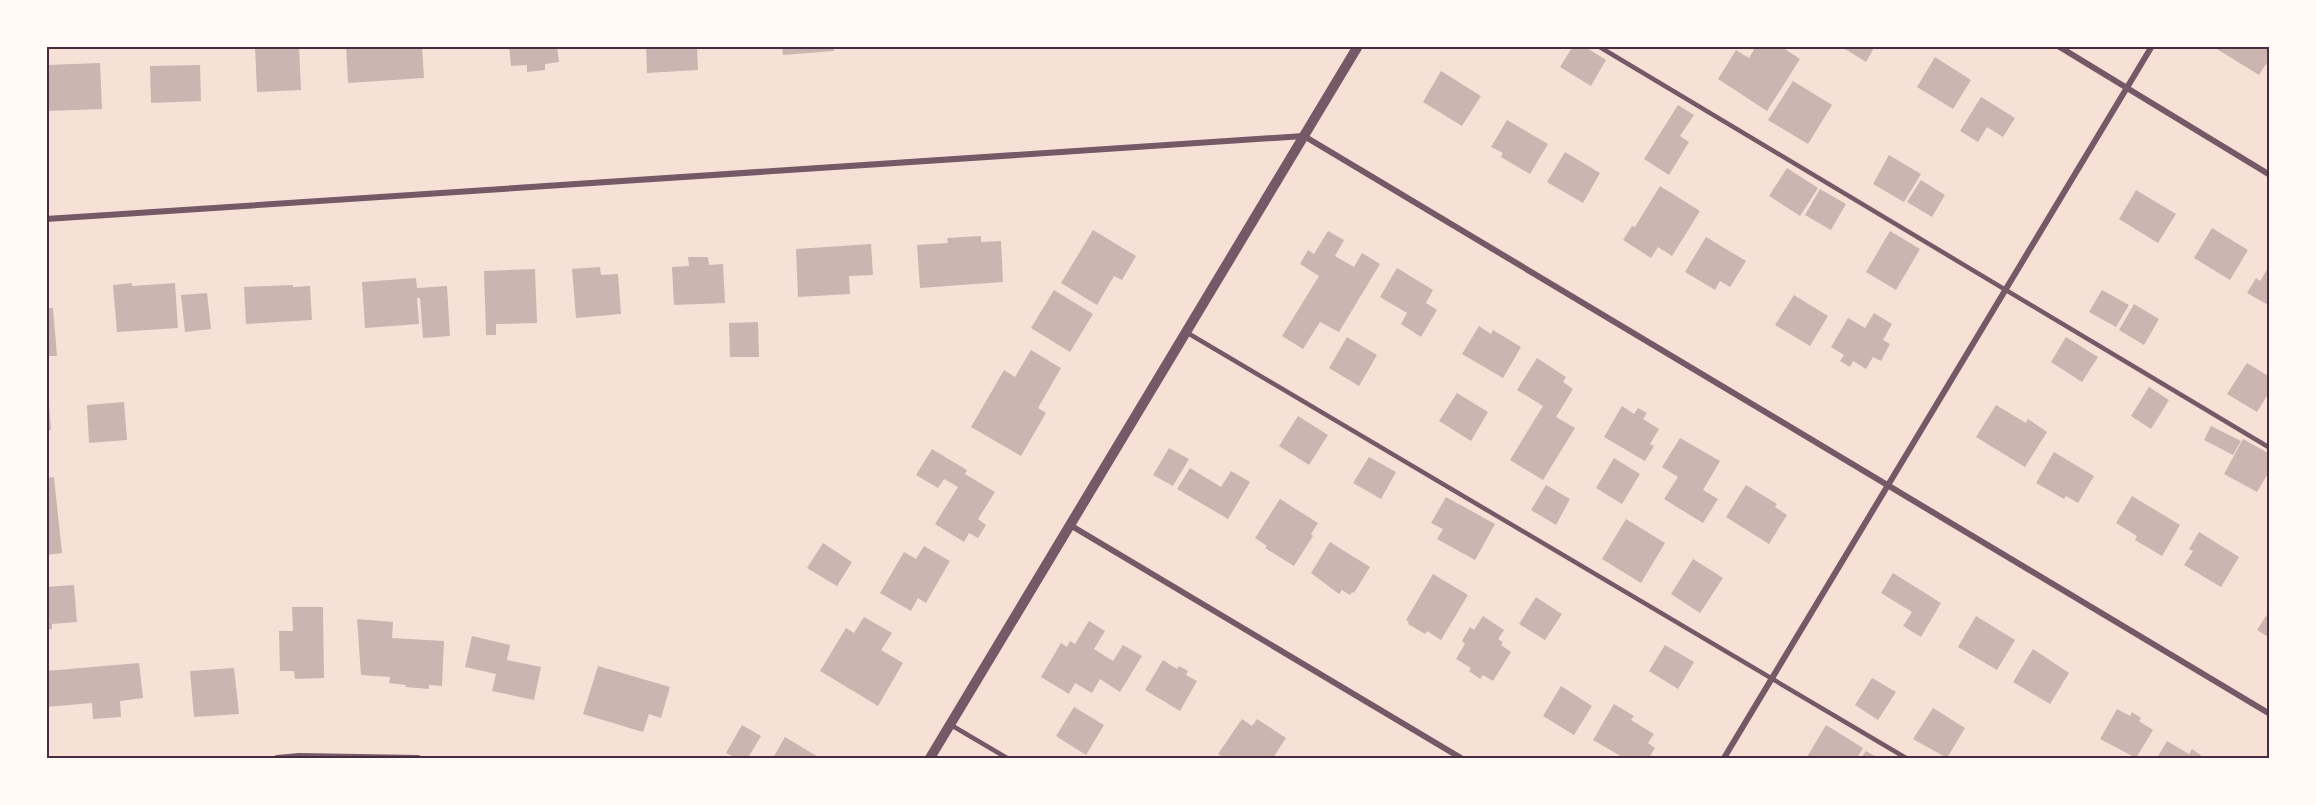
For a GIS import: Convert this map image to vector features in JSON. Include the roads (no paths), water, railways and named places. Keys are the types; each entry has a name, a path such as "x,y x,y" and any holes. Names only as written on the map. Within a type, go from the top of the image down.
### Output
{"street":[{"path":"930,759 1358,46"},
{"path":"2058,46 2270,175"},
{"path":"1724,759 2151,46"},
{"path":"46,219 1304,136 2270,714"},
{"path":"1070,525 1461,759"},
{"path":"277,759 299,756 418,759"}],"lane":[{"path":"1598,46 2270,448"},
{"path":"1186,332 1906,759"},
{"path":"951,725 1007,759"}]}
